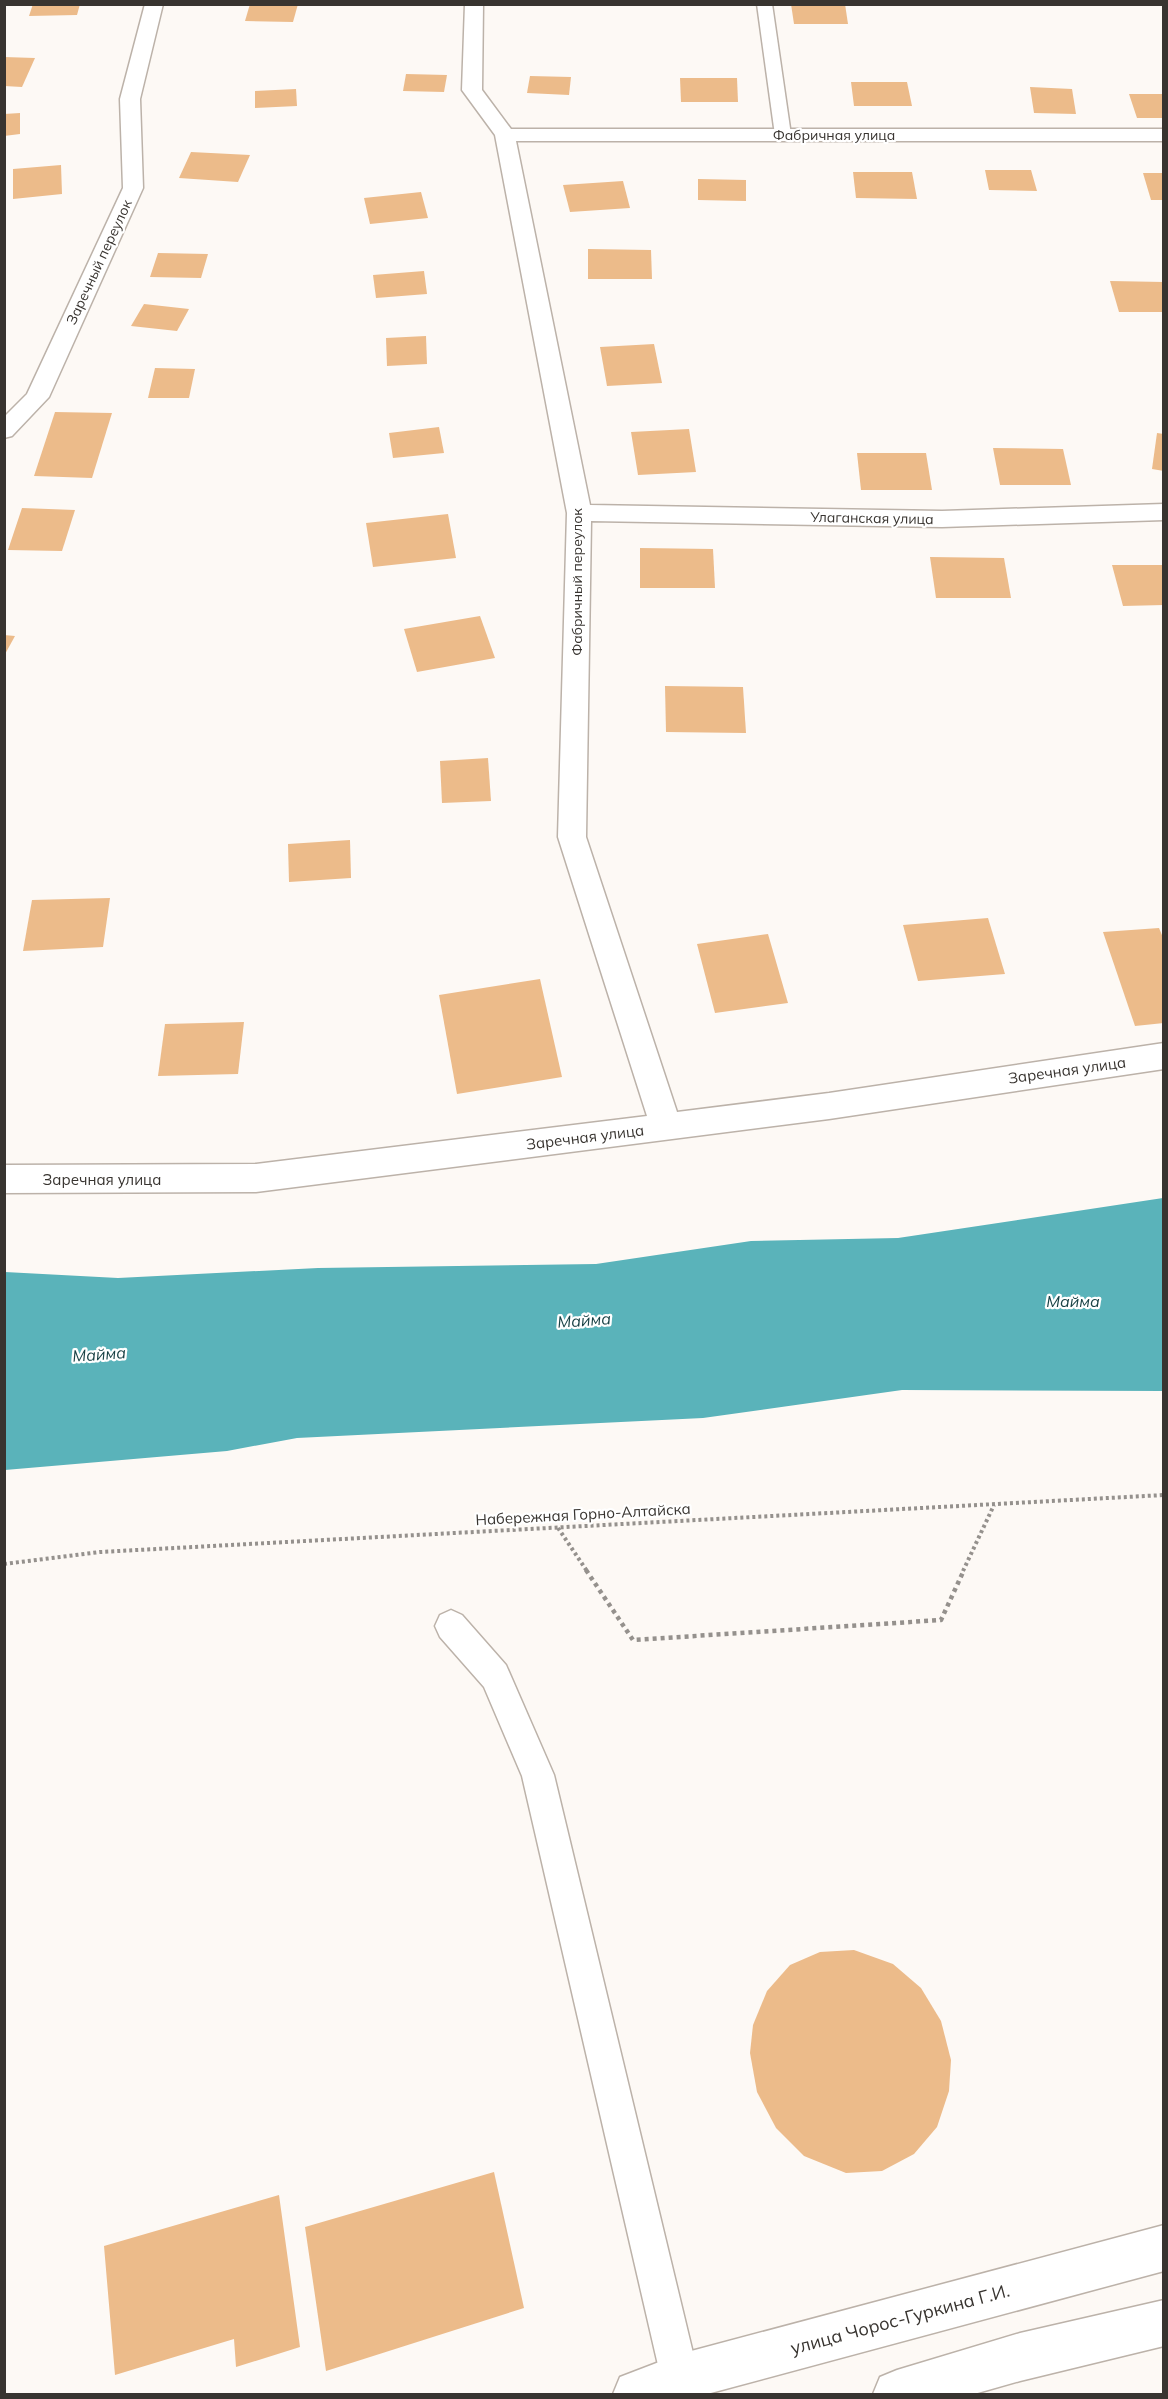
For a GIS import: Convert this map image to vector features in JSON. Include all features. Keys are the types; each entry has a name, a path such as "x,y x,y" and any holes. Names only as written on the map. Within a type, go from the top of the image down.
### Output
{"street":[{"name":"Заречный переулок","path":"4,431 37,397 133,188 130,99 154,4"},
{"name":"Фабричный переулок","path":"474,4 472,90 505,135 579,513 572,837 666,1126"},
{"name":"Фабричная улица","path":"505,135 1164,135"},
{"name":"Улаганская улица","path":"579,513 942,519 1164,512"},
{"name":"Заречная улица","path":"4,1179 256,1178 829,1106 1164,1056"},
{"name":"улица Чорос-Гуркина Г.И.","path":"637,2394 680,2378 1164,2248"},
{"path":"897,2394 1020,2357 1164,2323"}],"lane":[{"path":"764,4 783,135"},
{"path":"451,1626 495,1676 538,1775 680,2378"}],"path":[{"name":"Набережная Горно-Алтайска","path":"4,1564 100,1552 1164,1495"},
{"path":"558,1528 633,1640 941,1620 994,1505"}],"water":[{"name":"Майма","path":"1163,1198 1163,1391 902,1390 703,1418 297,1438 227,1451 5,1470 5,1272 118,1278 318,1268 596,1264 751,1241 898,1238"}],"building":[{"path":"33,4 80,4 77,15 29,16"},
{"path":"250,4 298,4 293,22 245,21"},
{"path":"791,4 845,4 848,24 794,24"},
{"path":"4,57 35,58 22,87 4,86"},
{"path":"406,74 447,75 444,92 403,91"},
{"path":"530,76 571,77 569,95 527,93"},
{"path":"680,78 737,78 738,102 681,102"},
{"path":"851,82 907,82 912,106 854,106"},
{"path":"1030,87 1072,89 1076,114 1034,113"},
{"path":"296,89 297,106 255,108 255,91"},
{"path":"1129,94 1164,94 1164,118 1137,118"},
{"path":"20,113 20,134 4,136 4,114"},
{"path":"191,152 250,155 238,182 179,178"},
{"path":"61,165 62,194 13,199 13,169"},
{"path":"985,170 1031,170 1037,191 989,190"},
{"path":"853,172 912,172 917,199 856,198"},
{"path":"1143,173 1164,173 1164,200 1151,200"},
{"path":"698,179 746,180 746,201 698,200"},
{"path":"623,181 630,208 570,212 563,185"},
{"path":"421,192 428,218 370,224 364,198"},
{"path":"588,249 651,250 652,279 588,279"},
{"path":"158,253 208,254 201,278 150,277"},
{"path":"424,271 427,294 376,298 373,275"},
{"path":"1110,281 1164,282 1164,312 1119,312"},
{"path":"144,304 189,309 177,331 131,326"},
{"path":"426,336 427,364 387,366 386,338"},
{"path":"654,344 662,383 607,386 600,347"},
{"path":"155,368 195,369 189,398 148,398"},
{"path":"55,412 112,413 92,478 34,476"},
{"path":"439,427 444,453 393,458 389,433"},
{"path":"689,429 696,472 638,475 631,432"},
{"path":"1157,433 1164,434 1164,471 1152,469"},
{"path":"993,448 1063,449 1071,485 1000,485"},
{"path":"857,453 926,453 932,490 861,490"},
{"path":"22,508 75,510 62,551 8,550"},
{"path":"448,514 456,558 373,567 366,523"},
{"path":"640,548 713,549 715,588 640,588"},
{"path":"930,557 1004,558 1011,598 936,598"},
{"path":"1112,565 1164,565 1164,605 1123,606"},
{"path":"480,616 495,658 417,672 404,629"},
{"path":"4,635 15,636 4,656"},
{"path":"665,686 743,687 746,733 666,732"},
{"path":"488,758 491,801 442,803 440,761"},
{"path":"350,840 351,878 289,882 288,844"},
{"path":"110,898 103,947 23,951 32,900"},
{"path":"988,918 1005,974 918,981 903,925"},
{"path":"1159,928 1164,940 1164,1023 1135,1026 1103,932"},
{"path":"768,934 788,1003 715,1013 697,944"},
{"path":"540,979 562,1077 457,1094 439,995"},
{"path":"244,1022 238,1074 158,1076 165,1024"},
{"path":"854,1950 893,1964 921,1988 941,2021 951,2060 949,2091 937,2127 914,2154 882,2171 846,2173 804,2156 776,2128 757,2092 750,2053 753,2025 767,1991 790,1965 820,1952"},
{"path":"494,2172 524,2308 326,2371 305,2227"},
{"path":"279,2195 300,2347 236,2367 234,2339 115,2375 104,2246"}]}
